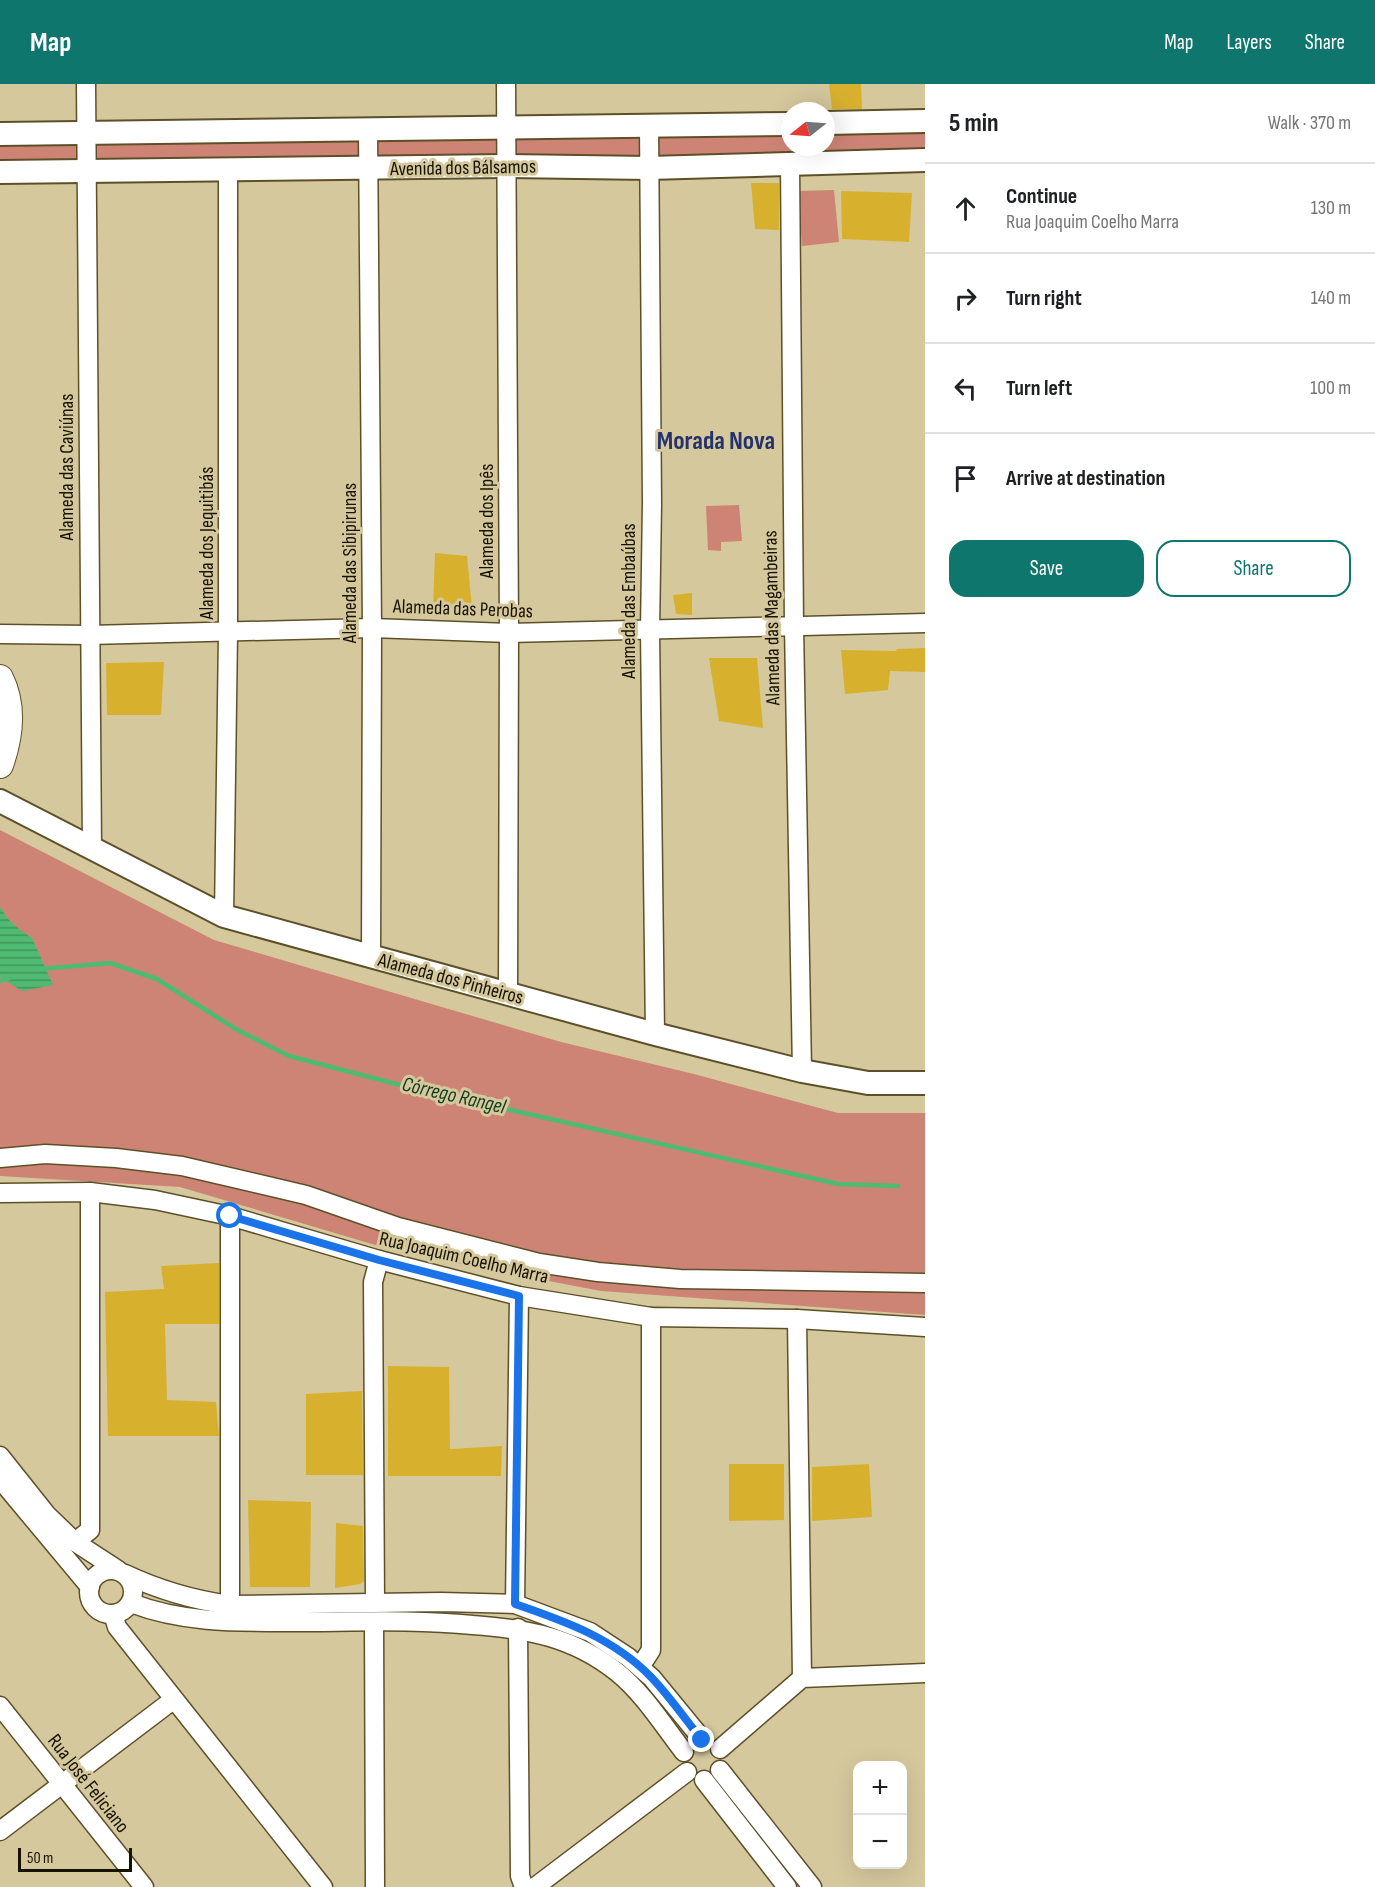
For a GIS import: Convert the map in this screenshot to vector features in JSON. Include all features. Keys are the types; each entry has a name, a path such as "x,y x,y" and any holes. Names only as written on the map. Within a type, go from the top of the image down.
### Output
{"main road":[{"path":"0,678 4,686 9,714 8,743 0,765"}],"street":[{"name":"Alameda das Caviúnas","path":"86,84 92,849"},
{"name":"Alameda dos Ipês","path":"506,84 508,993"},
{"path":"835,123 925,122"},
{"name":"Avenida dos Bálsamos","path":"0,134 781,124"},
{"name":"Alameda das Embaúbas","path":"650,126 652,491 650,631 655,1034"},
{"name":"Alameda das Sibipirunas","path":"368,130 372,628 371,956"},
{"name":"Avenida dos Bálsamos","path":"0,172 506,166 649,168 925,160"},
{"name":"Alameda das Magambeiras","path":"790,165 794,626 802,1071"},
{"name":"Alameda dos Jequitibás","path":"224,916 228,633 228,169"},
{"name":"Alameda das Perobas","path":"0,634 228,633 372,628 509,633 925,623"},
{"name":"Alameda dos Pinheiros","path":"0,801 224,916 655,1034 802,1071 868,1083 925,1083"},
{"name":"Rua Joaquim Coelho Marra","path":"0,1158 45,1154 116,1158 182,1166 306,1195 398,1227 539,1263 598,1272 680,1279 925,1282"},
{"path":"75,1542 90,1530 90,1192"},
{"name":"Rua Joaquim Coelho Marra","path":"0,1193 90,1192 155,1200 230,1216 379,1260 519,1296 651,1317 797,1319 925,1327"},
{"path":"230,1216 230,1605"},
{"path":"375,1602 373,1282 379,1260"},
{"path":"515,1604 519,1296"},
{"path":"640,1667 651,1650 651,1317"},
{"path":"797,1319 802,1678"},
{"path":"0,1456 47,1515 75,1542 122,1572 150,1586 200,1601 230,1605 375,1602 515,1604 590,1632 628,1657 652,1678 702,1740"},
{"path":"0,1479 90,1587"},
{"path":"110,1569 122,1572 134,1588 131,1603 120,1613 99,1611 90,1598 90,1587 95,1576 110,1569"},
{"path":"131,1603 144,1608 202,1620 442,1622 518,1628 546,1635 580,1648 616,1672 637,1691 684,1752 684,1766 687,1772 698,1780 705,1780 717,1775 723,1764 720,1749 715,1744 702,1740 694,1742 684,1752"},
{"path":"113,1614 117,1628 323,1887"},
{"path":"374,1622 375,1887"},
{"path":"518,1628 520,1876 524,1887"},
{"path":"720,1749 802,1678 925,1673"},
{"path":"0,1831 173,1700"},
{"name":"Rua José Feliciano","path":"0,1706 144,1887"},
{"path":"720,1770 806,1885"},
{"path":"535,1887 687,1772"},
{"path":"705,1780 787,1887"}],"shaded area":[{"path":"925,132 925,155 0,166 0,142 781,133 781,156 835,156 835,133"},
{"path":"834,190 839,242 802,246 798,191"},
{"path":"739,505 742,541 721,542 721,551 708,550 706,506"},
{"path":"0,830 214,940 561,1042 694,1074 838,1113 925,1113 925,1315 601,1291 402,1253 180,1187 0,1176"},
{"path":"0,907 8,919 32,938 53,985 22,991 0,977"}],"building":[{"path":"829,84 861,84 862,109 835,109 835,102 831,102"},
{"path":"751,183 779,183 779,230 755,229"},
{"path":"841,191 912,193 909,242 842,239"},
{"path":"435,553 467,556 472,608 433,609"},
{"path":"692,593 692,615 676,614 673,595"},
{"path":"925,648 925,672 890,671 888,690 845,694 841,650 896,651 897,649"},
{"path":"709,658 757,658 763,728 719,721"},
{"path":"164,662 161,715 107,715 106,663"},
{"path":"219,1263 219,1324 165,1324 167,1400 216,1402 219,1436 108,1436 105,1292 164,1289 161,1266"},
{"path":"388,1366 449,1367 450,1449 502,1446 501,1476 388,1476"},
{"path":"362,1391 363,1475 306,1475 306,1394"},
{"path":"729,1464 784,1464 784,1520 729,1521"},
{"path":"869,1464 872,1517 812,1521 812,1467"},
{"path":"248,1500 311,1502 310,1587 250,1587"},
{"path":"336,1523 363,1526 364,1581 360,1584 335,1588"}],"waterway":[{"name":"Córrego Rangel","path":"40,969 110,963 157,979 234,1028 289,1056 400,1085 838,1184 898,1186"},
{"path":"0,981 9,978"}],"district":[{"name":"Morada Nova","path":"716,440"}],"route":[{"path":"230,1216 379,1260 519,1296 515,1604 590,1632 628,1657 652,1678 702,1740"}]}
